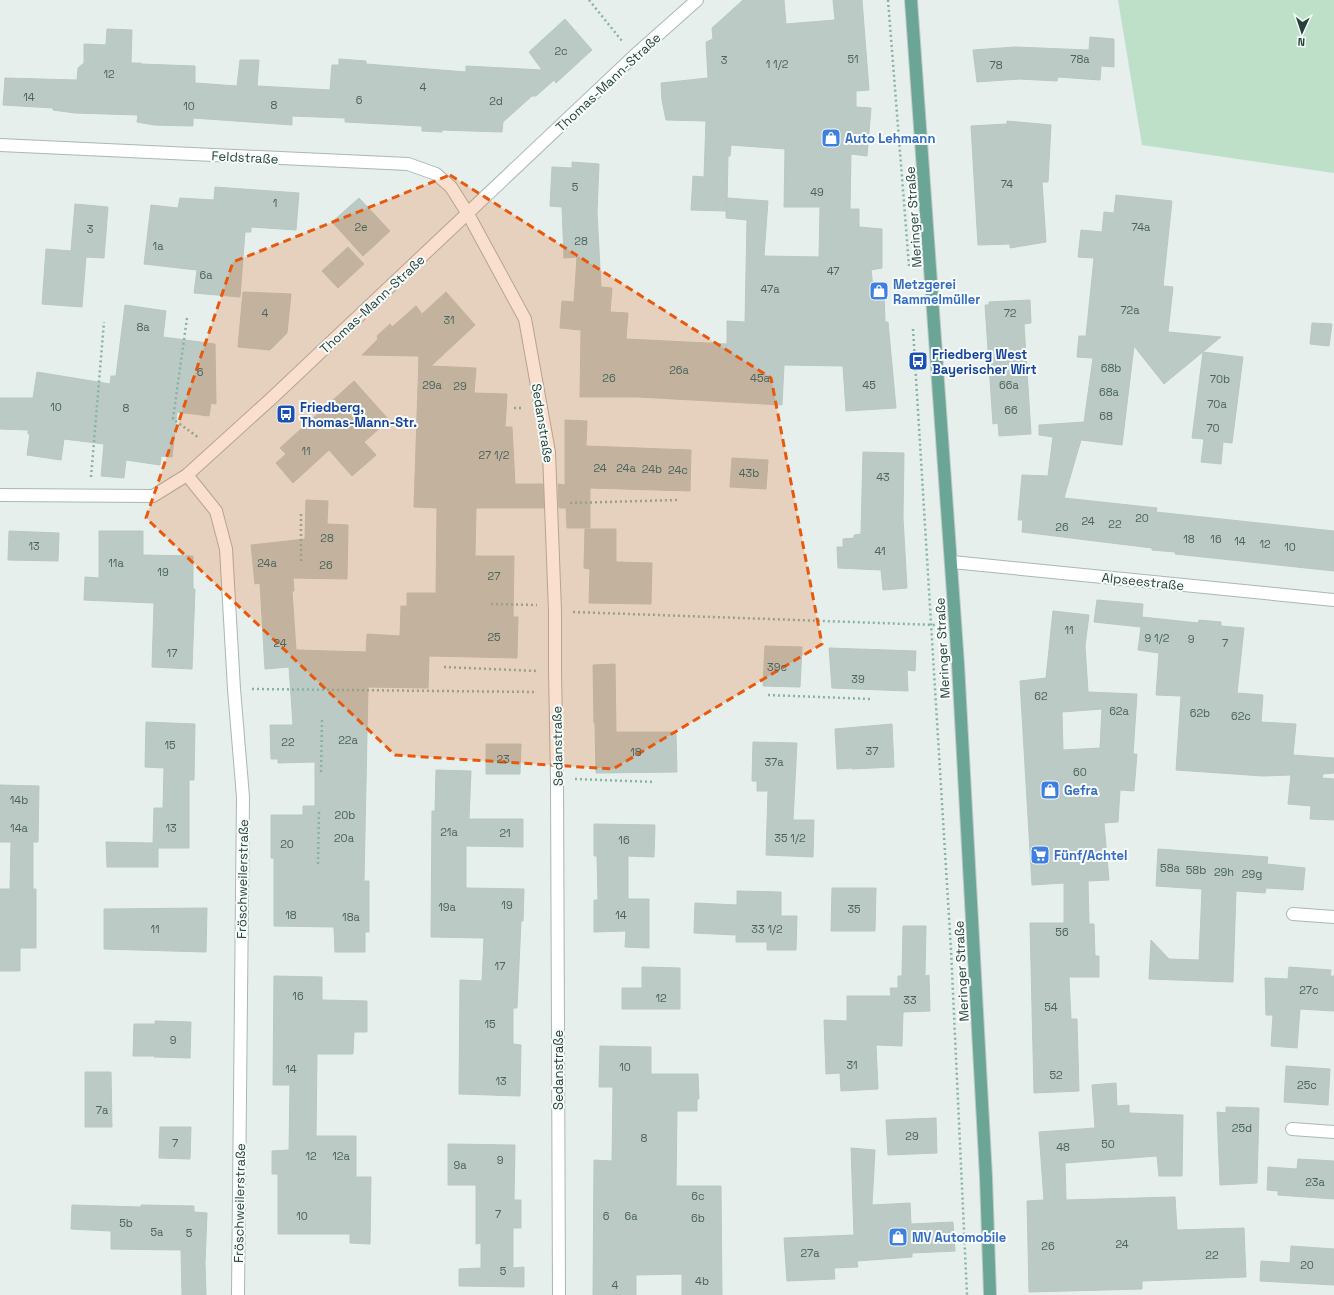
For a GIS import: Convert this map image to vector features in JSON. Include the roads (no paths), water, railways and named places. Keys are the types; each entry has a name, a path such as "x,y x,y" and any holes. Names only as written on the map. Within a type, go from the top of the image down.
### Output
{"main road":[{"name":"Meringer Straße","path":"911,0 952,562 980,1075 990,1295"}],"street":[{"name":"Thomas-Mann-Straße","path":"0,495 152,496 187,475 273,397 634,56 697,0"},
{"name":"Feldstraße","path":"0,146 408,164 436,174 452,187 468,214"},
{"name":"Sedanstraße","path":"468,214 525,319 549,452 555,608 554,671 556,694 557,779 559,1295"},
{"name":"Fröschweilerstraße","path":"187,475 216,511 226,549 234,688 243,797 238,1295"},
{"name":"Alpseestraße","path":"952,562 1334,600"},
{"path":"1293,914 1334,917"},
{"path":"1292,1129 1334,1132"}],"place":[{"name":"Auto Lehmann","path":"831,138"},
{"name":"Metzgerei Rammelmüller","path":"879,291"},
{"name":"Friedberg West Bayerischer Wirt","path":"918,361"},
{"name":"Friedberg, Thomas-Mann-Str.","path":"286,414"},
{"name":"Gefra","path":"1050,790"},
{"name":"Fünf/Achtel","path":"1040,855"},
{"name":"MV Automobile","path":"898,1237"}]}
